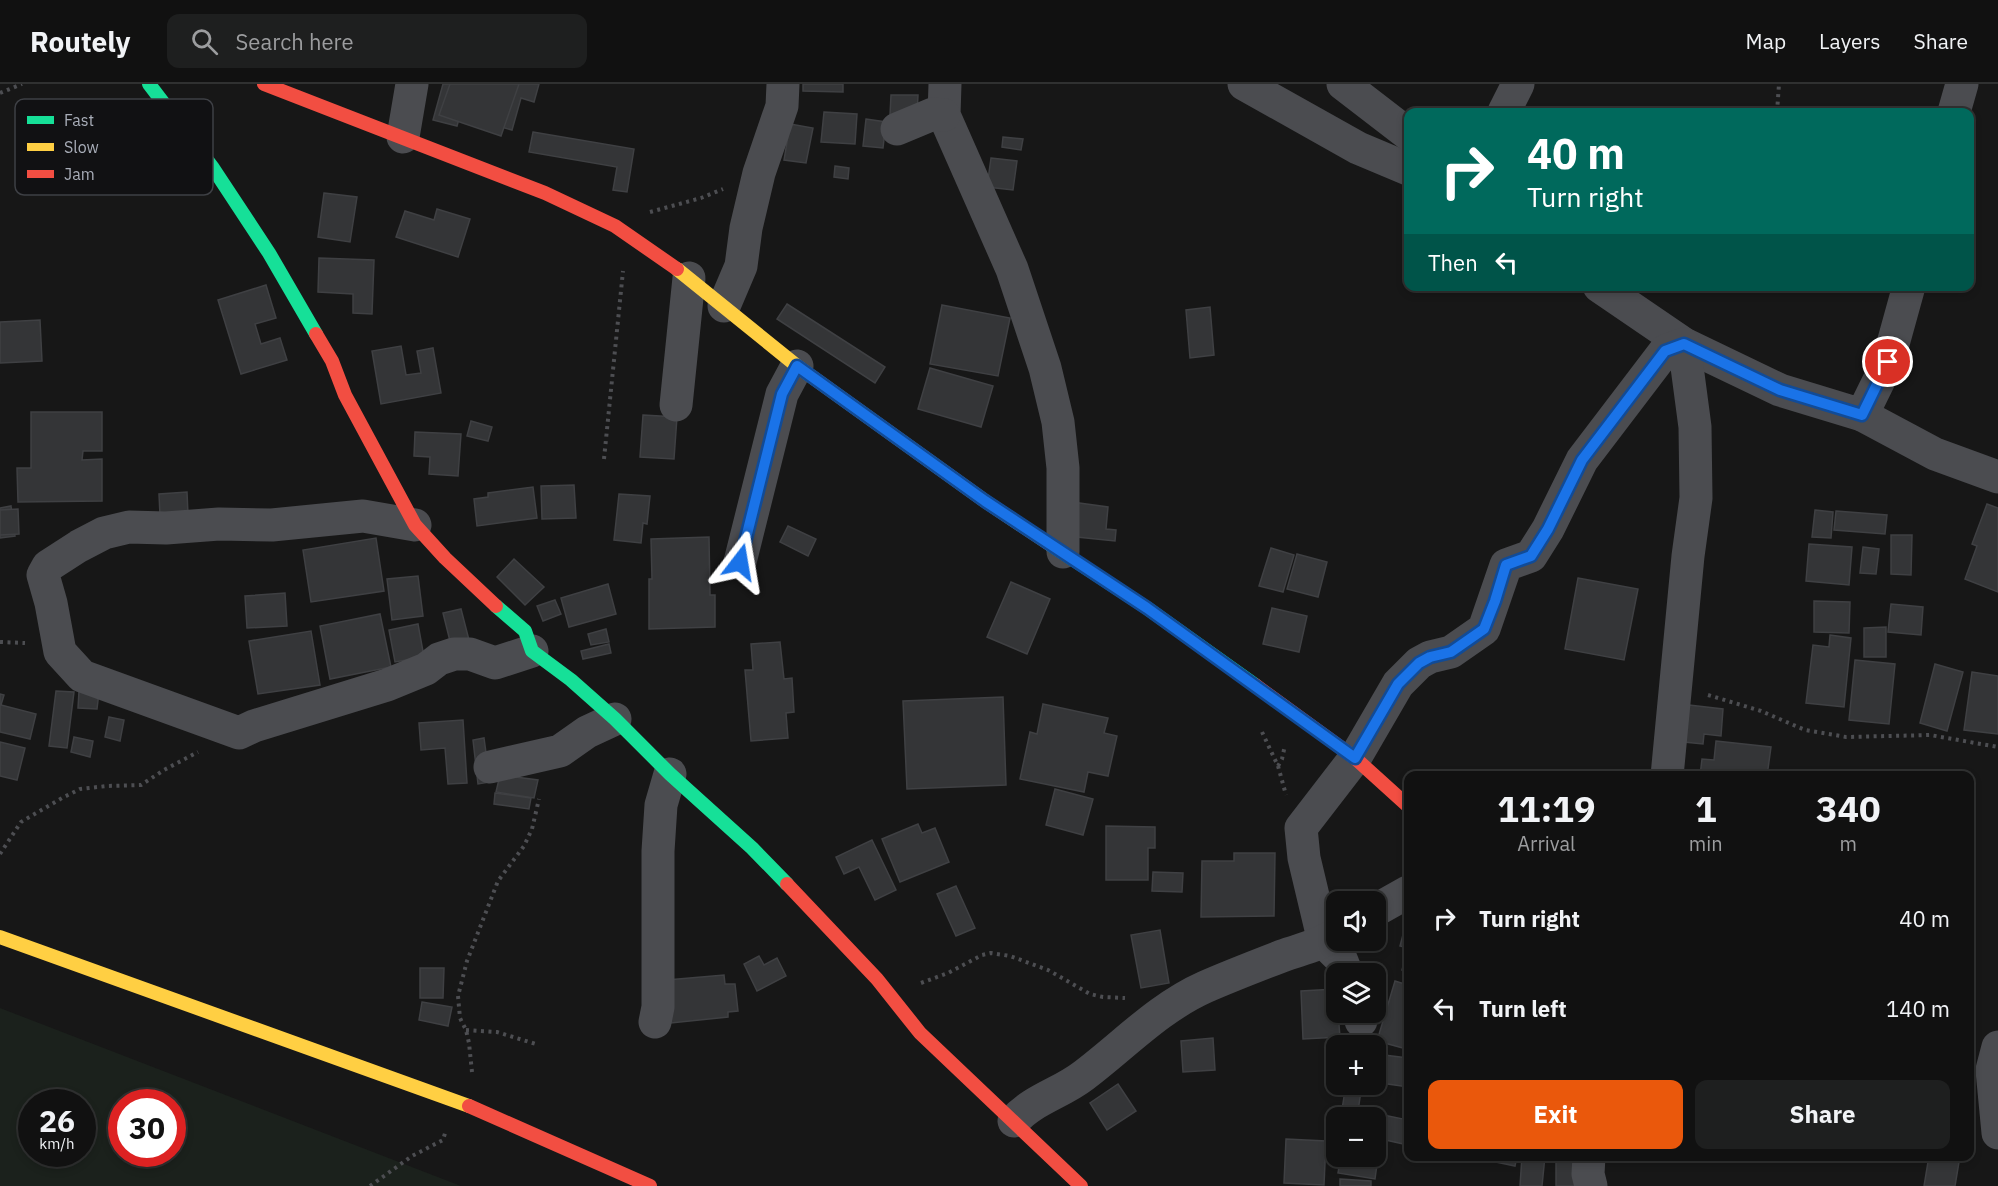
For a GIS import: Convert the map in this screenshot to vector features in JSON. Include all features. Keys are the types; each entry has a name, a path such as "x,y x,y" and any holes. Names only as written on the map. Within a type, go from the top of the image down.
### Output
{"street":[{"path":"149,84 160,99"},
{"path":"264,84 508,177 615,226 688,278 797,366 985,501 1237,672 1355,758 1404,802"},
{"path":"403,137 412,84"},
{"path":"724,306 741,266 746,228 759,173 782,106 783,84"},
{"path":"1244,84 1358,148 1404,167"},
{"path":"1344,84 1404,131"},
{"path":"1506,108 1518,84"},
{"path":"1955,108 1962,84"},
{"path":"897,129 933,114 945,100 1012,269 1045,368 1058,422 1063,468 1063,552"},
{"path":"213,168 269,253 332,362 345,395 415,525 470,582 525,632 531,651 571,680 615,719 670,774 752,848 877,979 920,1033 1082,1186"},
{"path":"676,405 688,278"},
{"path":"1606,291 1684,344 1780,390 1862,415 1935,454 1998,477"},
{"path":"1862,415 1888,362 1908,291"},
{"path":"1666,771 1696,498 1695,427 1684,344"},
{"path":"1326,926 1304,858 1301,828 1355,758 1398,684 1419,663 1430,657 1451,652 1484,629 1506,565 1531,556 1548,529 1582,460 1665,351 1684,344"},
{"path":"740,562 782,394 797,366"},
{"path":"415,525 363,516 272,525 129,527 104,533 48,566 43,575 60,652 82,676 239,733 254,726 387,686 426,669 439,659 454,654 470,654 495,663 531,651"},
{"path":"490,767 561,751 587,732 615,719"},
{"path":"655,1022 658,1007 657,900 660,816 670,774"},
{"path":"1386,904 1404,894"},
{"path":"0,937 462,1103 650,1186"},
{"path":"1014,1121 1022,1112 1082,1077 1140,1028 1180,1000 1202,988 1326,939"},
{"path":"1986,1062 1998,1133"},
{"path":"1589,1161 1588,1174 1591,1186"}],"path":[{"path":"0,93 22,84"},
{"path":"1777,108 1779,84"},
{"path":"615,226 646,213 701,198 747,176 759,173"},
{"path":"604,459 625,255 633,238"},
{"path":"1676,682 1699,692 1761,711 1805,730 1846,737 1930,735 1998,747"},
{"path":"1258,724 1278,766 1291,809 1301,828"},
{"path":"0,854 21,822 62,798 80,789 141,786 187,758 239,733"},
{"path":"370,1186 412,1156 443,1140 450,1119 462,1103 472,1075 466,1030 460,1018 458,996 467,961 498,882 524,846 532,829 539,799"},
{"path":"877,979 901,990 948,974 982,955 991,953 1047,970 1090,994 1103,997 1180,1000"},
{"path":"466,1030 497,1032 539,1045"}],"shaded area":[{"path":"0,1008 461,1186 0,1186"}],"building":[{"path":"443,84 539,84 534,102 521,98 512,130 460,115 457,126 433,120"},
{"path":"450,84 519,84 501,136 439,115"},
{"path":"803,84 843,84 843,92 803,91"},
{"path":"891,95 918,95 917,115 890,115"},
{"path":"824,112 857,114 855,144 821,142"},
{"path":"866,119 886,122 883,148 863,146"},
{"path":"790,124 813,128 806,163 784,160"},
{"path":"533,132 634,149 627,192 613,190 617,167 529,152"},
{"path":"1003,137 1023,139 1021,150 1002,147"},
{"path":"991,158 1017,161 1013,190 987,187"},
{"path":"835,166 849,168 848,179 834,177"},
{"path":"324,193 357,197 350,242 318,237"},
{"path":"437,209 470,219 458,257 396,237 405,211 434,220"},
{"path":"319,258 374,260 372,314 353,313 353,294 318,292"},
{"path":"266,285 276,318 255,324 261,344 280,338 287,360 241,374 218,300"},
{"path":"787,304 885,367 875,383 777,319"},
{"path":"942,305 1010,318 998,376 930,364"},
{"path":"1210,307 1214,355 1190,358 1186,310"},
{"path":"40,320 42,361 0,363 0,322"},
{"path":"401,346 406,375 421,373 417,351 433,348 441,393 381,404 372,351"},
{"path":"930,368 993,386 981,427 918,409"},
{"path":"31,412 102,412 102,451 83,451 82,460 102,459 102,501 18,502 17,468 31,468"},
{"path":"643,415 677,417 674,459 640,457"},
{"path":"471,421 492,427 488,441 467,436"},
{"path":"415,432 461,434 458,476 429,474 430,457 414,456"},
{"path":"574,485 576,518 542,519 541,486"},
{"path":"533,487 537,518 477,526 474,499 488,497 488,493"},
{"path":"187,492 188,514 160,515 159,494"},
{"path":"619,494 650,496 647,524 643,523 641,543 614,540"},
{"path":"1072,502 1108,507 1106,529 1116,530 1115,541 1067,536"},
{"path":"1987,504 1998,508 1998,592 1965,579 1977,546 1972,544"},
{"path":"11,506 15,536 0,538 0,508"},
{"path":"18,509 19,534 0,535 0,510"},
{"path":"1815,510 1833,512 1831,538 1812,537"},
{"path":"1836,511 1887,515 1885,534 1834,530"},
{"path":"788,526 816,539 808,556 780,542"},
{"path":"1891,535 1912,535 1911,575 1891,574"},
{"path":"709,537 710,595 715,595 715,627 649,629 649,579 652,579 651,539"},
{"path":"376,538 384,591 311,602 303,550"},
{"path":"1809,544 1852,547 1849,585 1806,581"},
{"path":"1863,547 1879,549 1876,574 1860,573"},
{"path":"1271,548 1294,555 1283,592 1259,586"},
{"path":"1297,554 1327,562 1318,597 1287,589"},
{"path":"514,559 544,587 525,605 497,577"},
{"path":"418,576 423,616 392,620 387,579"},
{"path":"1578,578 1638,589 1624,660 1565,649"},
{"path":"1011,582 1050,599 1027,654 987,637"},
{"path":"608,584 616,614 569,627 561,598"},
{"path":"285,593 287,626 247,628 245,596"},
{"path":"555,600 561,614 543,621 537,606"},
{"path":"1814,601 1850,602 1849,633 1814,632"},
{"path":"1891,604 1923,607 1921,635 1888,632"},
{"path":"1272,608 1307,616 1299,652 1263,644"},
{"path":"461,609 469,640 451,645 443,613"},
{"path":"380,614 391,667 330,679 320,626"},
{"path":"418,624 424,657 395,662 389,630"},
{"path":"1886,627 1886,657 1864,657 1864,628"},
{"path":"606,629 609,642 591,645 588,634"},
{"path":"311,631 320,685 258,694 249,641"},
{"path":"1830,635 1851,638 1844,707 1806,703 1813,645 1829,647"},
{"path":"780,642 784,679 792,678 794,712 786,713 788,738 751,741 745,670 753,670 751,644"},
{"path":"609,644 611,653 583,659 581,651"},
{"path":"1855,660 1895,664 1889,724 1849,720"},
{"path":"1935,664 1963,672 1947,731 1920,723"},
{"path":"1972,672 1998,676 1998,734 1964,730"},
{"path":"56,691 74,692 67,748 49,746"},
{"path":"79,691 99,692 97,709 78,708"},
{"path":"0,694 4,695 1,705 36,714 30,739 0,732"},
{"path":"1003,697 1006,785 907,789 903,701"},
{"path":"1043,704 1108,718 1104,733 1117,736 1108,776 1088,772 1084,792 1020,779 1030,732 1037,734"},
{"path":"1689,705 1723,709 1721,736 1704,734 1703,744 1684,742"},
{"path":"109,717 124,720 120,741 105,737"},
{"path":"463,720 467,783 448,784 445,748 421,750 419,723"},
{"path":"74,737 93,741 90,757 71,752"},
{"path":"484,738 490,782 478,784 473,740"},
{"path":"1716,741 1771,747 1768,771 1701,771 1702,759 1714,760"},
{"path":"0,742 25,748 17,780 0,776"},
{"path":"500,775 538,780 534,798 496,792"},
{"path":"1055,789 1093,799 1083,835 1046,825"},
{"path":"495,793 531,798 529,809 494,804"},
{"path":"918,824 922,833 935,828 949,862 900,882 882,839"},
{"path":"1106,826 1155,827 1155,848 1148,848 1148,880 1106,880"},
{"path":"872,840 896,890 875,900 859,867 844,874 836,857"},
{"path":"1234,853 1275,853 1274,916 1201,917 1202,861 1234,861"},
{"path":"1153,872 1183,873 1182,892 1152,891"},
{"path":"956,886 975,928 956,936 937,894"},
{"path":"1160,930 1169,983 1141,988 1131,935"},
{"path":"1404,931 1404,947 1400,946"},
{"path":"759,956 764,965 777,958 786,976 757,991 744,964"},
{"path":"420,968 444,968 443,998 420,998"},
{"path":"724,975 725,984 735,984 738,1011 728,1012 728,1017 671,1023 667,980"},
{"path":"1395,981 1404,984 1403,1048 1386,1043 1386,1035 1379,1035 1382,1023 1386,1023 1386,1011"},
{"path":"1326,990 1326,1023 1339,1023 1340,1035 1303,1039 1301,991"},
{"path":"422,1002 452,1007 448,1026 419,1020"},
{"path":"1213,1038 1215,1070 1183,1072 1181,1041"},
{"path":"1386,1055 1404,1058 1404,1086 1386,1084"},
{"path":"1118,1084 1136,1111 1107,1130 1090,1103"},
{"path":"1344,1095 1360,1095 1359,1107 1342,1107"},
{"path":"1386,1115 1404,1119 1404,1144 1386,1140"},
{"path":"1286,1139 1326,1141 1324,1185 1284,1183"},
{"path":"1492,1161 1516,1161 1515,1166"},
{"path":"1522,1161 1544,1161 1542,1186 1520,1186"},
{"path":"1556,1161 1580,1161 1579,1186 1556,1186"},
{"path":"1928,1161 1959,1161 1955,1186 1924,1186"},
{"path":"1339,1167 1377,1167 1375,1179 1338,1173"},
{"path":"1340,1179 1371,1181 1371,1186 1340,1186"}],"traffic: fast":[{"path":"149,84 160,99"},
{"path":"213,168 269,253 316,334"},
{"path":"1051,545 1147,608 1255,685"},
{"path":"496,606 525,631 532,651 571,680 615,719 787,884"}],"traffic: slow":[{"path":"677,269 797,366 985,501 1051,545"},
{"path":"0,937 469,1106"}],"traffic: jam":[{"path":"264,84 545,193 615,226 677,269"},
{"path":"316,334 332,361 345,395 415,525 445,558 496,606"},
{"path":"1255,685 1355,758 1404,802"},
{"path":"787,884 877,979 920,1033 1081,1186"},
{"path":"469,1106 650,1186"}],"route":[{"path":"740,562 782,394 797,366 985,501 1147,608 1355,758 1398,684 1419,663 1430,657 1451,652 1484,629 1506,565 1531,556 1548,529 1582,460 1665,351 1684,344 1780,390 1862,415 1888,362"}]}
